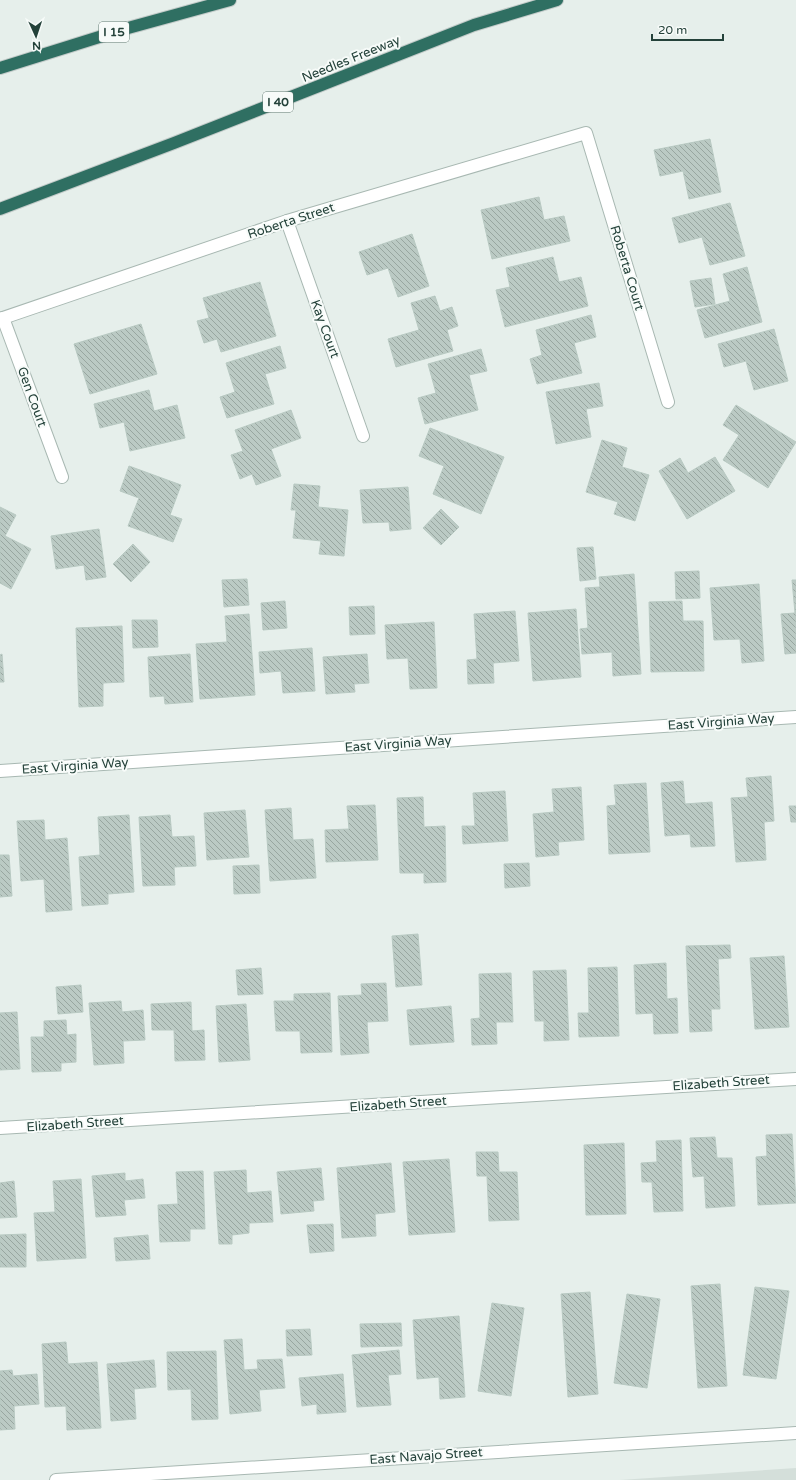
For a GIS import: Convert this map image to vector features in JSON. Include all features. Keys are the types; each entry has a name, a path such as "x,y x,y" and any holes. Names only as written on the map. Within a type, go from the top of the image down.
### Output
{"highway":[{"name":"I 15","path":"0,68 128,28 230,0"},
{"name":"Needles Freeway","path":"0,209 174,143 474,25 557,0"}],"street":[{"name":"Roberta Street","path":"1,318 287,221 586,133"},
{"name":"Roberta Court","path":"586,133 668,402"},
{"name":"Kay Court","path":"287,221 363,436"},
{"name":"Gen Court","path":"1,318 62,477"},
{"name":"East Virginia Way","path":"0,771 796,717"},
{"name":"Elizabeth Street","path":"0,1128 796,1079"},
{"name":"East Navajo Street","path":"56,1480 796,1433"}],"shaded area":[{"path":"796,1468 796,1480 620,1480"}],"building":[{"path":"710,139 721,192 689,199 683,171 660,176 654,150"},
{"path":"539,197 544,220 564,216 570,241 492,259 481,210"},
{"path":"730,203 745,256 710,265 702,237 679,243 672,218"},
{"path":"412,234 429,286 398,297 388,268 367,275 359,252"},
{"path":"553,257 559,282 581,277 588,306 505,327 496,290 510,287 506,268"},
{"path":"747,267 762,322 705,338 697,310 730,301 723,274"},
{"path":"711,278 715,304 695,307 690,281"},
{"path":"260,282 276,336 221,352 217,339 204,343 197,321 209,318 203,298"},
{"path":"435,296 440,311 452,307 458,326 447,330 453,351 396,367 388,339 419,330 411,303"},
{"path":"591,315 596,337 574,343 582,373 537,384 530,359 542,355 536,330"},
{"path":"141,324 157,374 90,394 74,344"},
{"path":"774,329 788,381 754,390 746,361 724,367 718,344"},
{"path":"280,346 286,368 265,374 274,404 227,418 220,397 235,392 226,363"},
{"path":"481,349 487,371 469,375 478,410 425,424 418,398 436,393 428,364"},
{"path":"599,383 603,406 586,409 591,437 556,444 546,392"},
{"path":"149,390 154,411 177,405 185,438 130,451 124,422 100,428 94,404"},
{"path":"736,405 796,442 768,488 723,460 739,435 723,425"},
{"path":"291,410 301,438 271,449 281,476 256,485 252,474 240,479 231,455 243,451 235,430"},
{"path":"430,428 504,457 481,514 433,494 444,466 419,456"},
{"path":"602,440 627,448 622,467 649,475 635,521 614,514 618,502 586,492"},
{"path":"715,457 735,491 687,519 659,471 680,458 688,473"},
{"path":"129,466 181,485 170,515 182,519 173,542 128,526 139,498 120,491"},
{"path":"294,484 320,486 318,507 348,510 344,556 319,554 321,541 293,538 296,510 291,510"},
{"path":"408,487 411,529 390,531 389,522 363,523 360,490"},
{"path":"0,507 16,515 5,536 31,549 11,589 0,583"},
{"path":"441,509 459,527 441,545 423,528"},
{"path":"99,529 106,577 86,580 84,565 56,569 51,536"},
{"path":"133,544 150,562 131,582 113,564"},
{"path":"593,547 596,579 580,581 577,548"},
{"path":"699,571 700,598 676,599 675,572"},
{"path":"634,574 641,674 613,676 612,652 582,654 580,629 588,628 585,588 600,587 599,577"},
{"path":"247,579 249,605 224,607 222,580"},
{"path":"792,580 796,580 796,653 785,654 781,614 795,613"},
{"path":"759,584 764,661 742,663 740,639 714,640 710,588"},
{"path":"285,601 287,628 263,630 261,603"},
{"path":"682,601 683,621 703,621 704,671 651,672 649,602"},
{"path":"374,606 375,634 350,635 349,607"},
{"path":"576,609 581,677 533,681 528,613"},
{"path":"515,611 519,661 493,663 494,683 468,684 467,660 477,659 474,614"},
{"path":"249,614 255,695 200,699 196,644 227,642 225,616"},
{"path":"132,620 157,620 158,647 133,648"},
{"path":"434,622 437,688 410,689 408,658 387,659 385,625"},
{"path":"122,626 124,682 103,683 103,706 79,707 76,628"},
{"path":"312,648 315,691 283,693 281,671 260,673 259,652"},
{"path":"2,654 4,682 0,682 0,655"},
{"path":"190,654 193,702 165,704 164,696 150,697 148,657"},
{"path":"367,654 369,683 354,684 355,692 326,694 323,657"},
{"path":"771,776 774,821 764,822 766,860 736,862 731,798 748,797 746,778"},
{"path":"683,781 685,804 712,802 715,846 691,847 690,834 665,836 661,783"},
{"path":"646,783 650,852 609,854 607,806 616,805 614,785"},
{"path":"581,787 584,840 558,842 559,855 536,857 533,814 554,812 552,789"},
{"path":"505,791 508,841 463,844 462,826 475,826 473,793"},
{"path":"423,797 424,827 445,826 446,882 424,883 424,873 400,873 397,798"},
{"path":"375,805 378,860 326,862 325,830 349,829 347,806"},
{"path":"789,806 796,806 796,822 791,822"},
{"path":"291,808 293,840 313,839 316,878 270,881 265,810"},
{"path":"245,810 249,857 207,860 204,813"},
{"path":"129,815 134,892 108,894 108,904 82,906 79,857 100,855 98,817"},
{"path":"170,815 172,837 194,836 196,866 174,867 175,885 143,886 139,817"},
{"path":"44,820 45,840 67,838 72,910 46,912 44,879 21,881 17,821"},
{"path":"0,855 9,855 12,896 0,897"},
{"path":"529,863 530,886 505,888 504,864"},
{"path":"259,865 260,893 234,894 233,866"},
{"path":"418,934 422,985 396,987 392,936"},
{"path":"730,945 731,958 718,959 720,1009 711,1009 712,1031 690,1032 686,946"},
{"path":"784,956 789,1027 755,1029 750,958"},
{"path":"666,963 667,999 677,998 678,1033 654,1034 653,1013 636,1014 634,965"},
{"path":"617,967 619,1036 579,1037 578,1013 589,1013 588,968"},
{"path":"261,968 263,994 238,995 236,970"},
{"path":"566,970 569,1040 544,1041 544,1021 535,1021 533,971"},
{"path":"511,973 513,1022 496,1022 497,1044 472,1045 471,1019 480,1018 479,974"},
{"path":"386,983 388,1021 367,1022 369,1053 341,1055 338,996 362,995 361,984"},
{"path":"81,985 83,1012 58,1014 56,987"},
{"path":"330,993 332,1052 301,1053 300,1031 276,1031 274,1001 294,1001 294,994"},
{"path":"121,1001 122,1012 143,1010 145,1040 123,1041 124,1063 94,1065 89,1003"},
{"path":"191,1002 192,1031 204,1030 205,1060 175,1061 174,1030 152,1030 151,1004"},
{"path":"246,1004 250,1060 219,1062 216,1006"},
{"path":"451,1006 454,1042 410,1045 407,1010"},
{"path":"17,1012 20,1069 0,1070 0,1013"},
{"path":"66,1020 67,1035 76,1034 76,1062 61,1063 61,1071 32,1072 31,1037 44,1037 44,1021"},
{"path":"792,1134 796,1203 758,1205 756,1157 767,1156 766,1135"},
{"path":"715,1137 717,1158 732,1158 735,1206 706,1208 704,1176 693,1177 690,1138"},
{"path":"681,1140 683,1211 654,1212 652,1182 642,1182 641,1163 657,1162 656,1141"},
{"path":"624,1143 626,1214 586,1215 584,1145"},
{"path":"476,1152 498,1152 499,1172 517,1172 519,1220 489,1221 487,1176 477,1176"},
{"path":"449,1159 455,1232 409,1235 403,1162"},
{"path":"391,1163 395,1212 375,1214 376,1236 342,1238 337,1168"},
{"path":"321,1168 324,1200 313,1201 314,1211 281,1214 277,1172"},
{"path":"246,1170 247,1193 271,1191 273,1222 249,1223 249,1233 232,1235 232,1244 219,1244 214,1172"},
{"path":"203,1171 205,1229 190,1229 190,1241 160,1242 158,1205 178,1204 176,1172"},
{"path":"125,1173 125,1181 143,1179 145,1198 124,1200 126,1215 96,1217 92,1176"},
{"path":"81,1179 86,1258 37,1261 34,1213 55,1212 53,1181"},
{"path":"14,1181 17,1217 0,1218 0,1183"},
{"path":"333,1224 334,1251 310,1253 307,1225"},
{"path":"26,1234 26,1267 0,1267 0,1235"},
{"path":"148,1235 150,1259 116,1261 114,1238"},
{"path":"720,1284 727,1386 698,1388 691,1286"},
{"path":"755,1287 789,1291 776,1379 743,1375"},
{"path":"590,1292 598,1394 568,1397 561,1294"},
{"path":"627,1294 660,1299 647,1388 614,1383"},
{"path":"492,1303 524,1308 511,1396 478,1391"},
{"path":"459,1316 465,1397 440,1399 439,1377 417,1379 413,1320"},
{"path":"401,1323 402,1346 361,1347 360,1324"},
{"path":"310,1329 312,1355 287,1356 286,1330"},
{"path":"242,1339 244,1370 258,1369 257,1360 282,1359 285,1388 259,1390 261,1411 230,1414 224,1340"},
{"path":"66,1342 68,1364 97,1362 101,1428 67,1430 66,1406 45,1407 42,1344"},
{"path":"399,1350 401,1374 388,1375 391,1405 357,1407 352,1355"},
{"path":"216,1351 218,1419 192,1420 191,1389 168,1390 167,1352"},
{"path":"154,1360 156,1387 134,1389 136,1419 111,1421 107,1364"},
{"path":"12,1370 13,1376 37,1374 39,1404 14,1406 15,1429 0,1430 0,1371"},
{"path":"343,1374 346,1412 317,1414 317,1404 302,1406 299,1378"}]}
